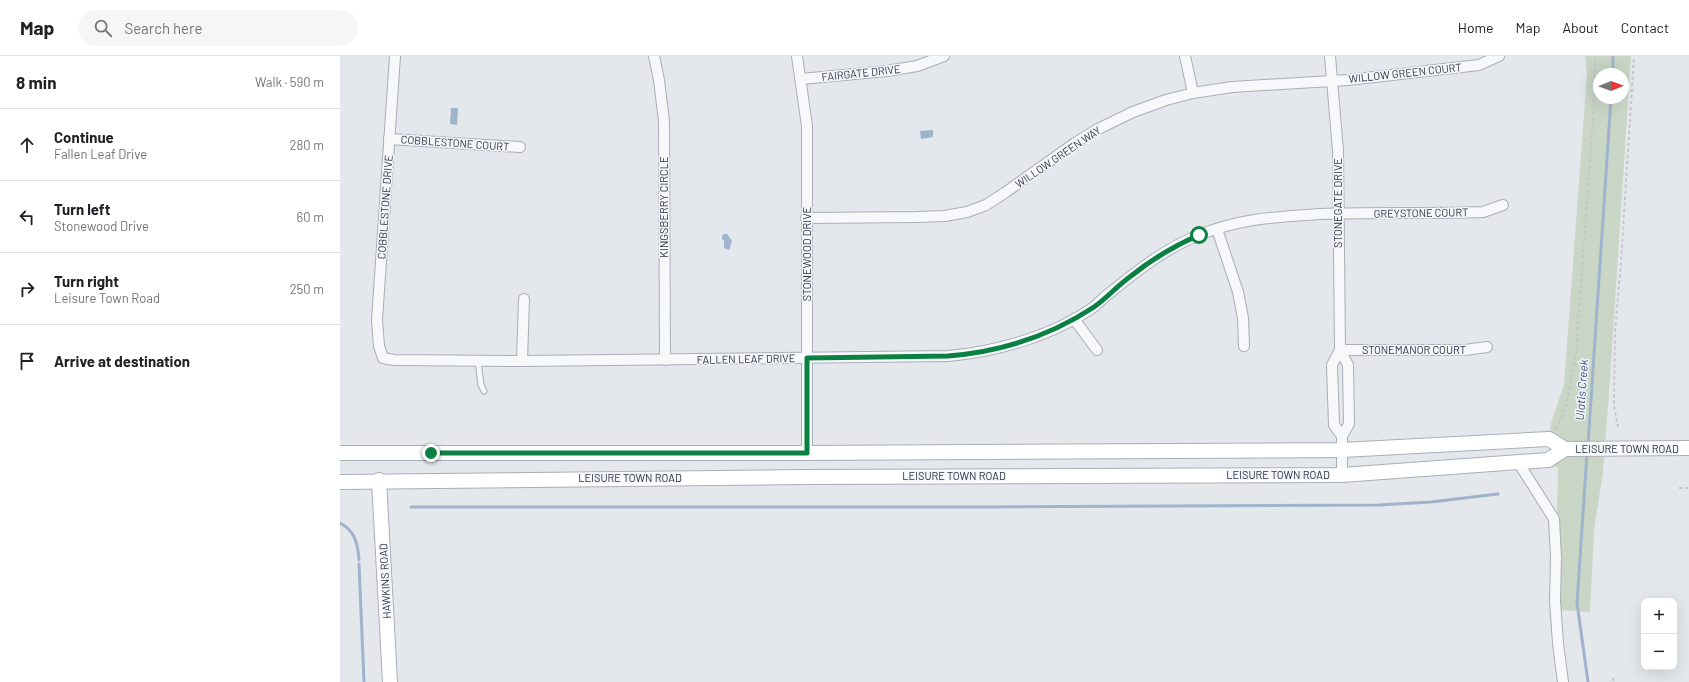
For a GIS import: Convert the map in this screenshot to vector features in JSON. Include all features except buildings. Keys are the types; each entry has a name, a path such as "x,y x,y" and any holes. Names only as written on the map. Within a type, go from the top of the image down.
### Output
{"main road":[{"name":"LEISURE TOWN ROAD","path":"340,453 807,453 1342,450 1549,439 1565,449 1689,448"},
{"name":"LEISURE TOWN ROAD","path":"340,482 379,480 839,476 1342,475 1548,460 1565,449"},
{"name":"HAWKINS ROAD","path":"379,480 390,682"}],"street":[{"name":"COBBLESTONE DRIVE","path":"383,358 379,346 378,320 395,56"},
{"name":"KINGSBERRY CIRCLE","path":"654,56 659,80 664,121 665,360"},
{"name":"STONEWOOD DRIVE","path":"798,56 807,126 807,453"},
{"name":"FAIRGATE DRIVE","path":"801,79 917,66 944,56"},
{"path":"1185,56 1193,93"},
{"name":"STONEGATE DRIVE","path":"1330,56 1338,151 1340,350 1348,365 1349,424 1342,436 1342,475"},
{"name":"WILLOW GREEN COURT","path":"1333,80 1479,65 1499,56"},
{"name":"WILLOW GREEN WAY","path":"806,218 945,216 968,212 986,204 1006,192 1075,143 1096,130 1133,112 1166,100 1193,93 1232,87 1333,80"},
{"name":"COBBLESTONE COURT","path":"389,139 520,147"},
{"name":"GREYSTONE COURT","path":"1338,214 1440,214 1483,212 1503,205"},
{"name":"FALLEN LEAF DRIVE","path":"383,358 394,360 478,361 665,360 948,356 970,354 1021,342 1074,319 1095,306 1125,280 1154,259 1175,246 1217,229 1240,222 1284,215 1338,214"},
{"path":"1217,229 1238,292 1243,318 1244,346"},
{"path":"522,360 524,299"},
{"path":"1074,319 1097,350"},
{"name":"STONEMANOR COURT","path":"1340,350 1465,350 1487,347"},
{"name":"STONEGATE DRIVE","path":"1340,350 1332,365 1334,424 1342,436"},
{"path":"1518,462 1554,519 1556,558 1555,601 1563,682"}],"lane":[{"path":"478,361 481,385 484,391"},
{"path":"1689,443 1689,448"}],"path":[{"path":"1553,433 1557,428 1567,402 1576,353 1592,129 1595,56"},
{"path":"1618,428 1614,406 1615,332 1626,190 1634,56"},
{"path":"1679,488 1689,488"},
{"path":"1613,678 1614,682"}],"green space":[{"path":"1585,56 1631,56 1629,87 1629,68 1593,68 1593,104 1628,104 1603,472 1594,530 1590,612 1558,610 1556,564 1558,467 1547,468 1551,423 1564,385 1587,74"}],"water":[{"path":"451,108 458,108 457,125 450,124"},
{"path":"933,130 933,137 921,139 920,131"},
{"path":"727,234 732,241 729,250 724,248 722,236"}],"waterway":[{"name":"Ulatis Creek","path":"1613,56 1613,68"},
{"name":"Ulatis Creek","path":"1588,445 1611,104"},
{"name":"Ulatis Creek","path":"1587,453 1577,603 1588,682"},
{"path":"411,507 1379,505 1431,502 1498,494"},
{"path":"340,523 345,526 355,538 359,560"},
{"path":"359,564 364,682"}],"route":[{"path":"431,453 807,453 807,358 948,356 970,354 1014,344 1035,337 1074,319 1095,306 1131,275 1154,259 1175,246 1199,235"}]}
